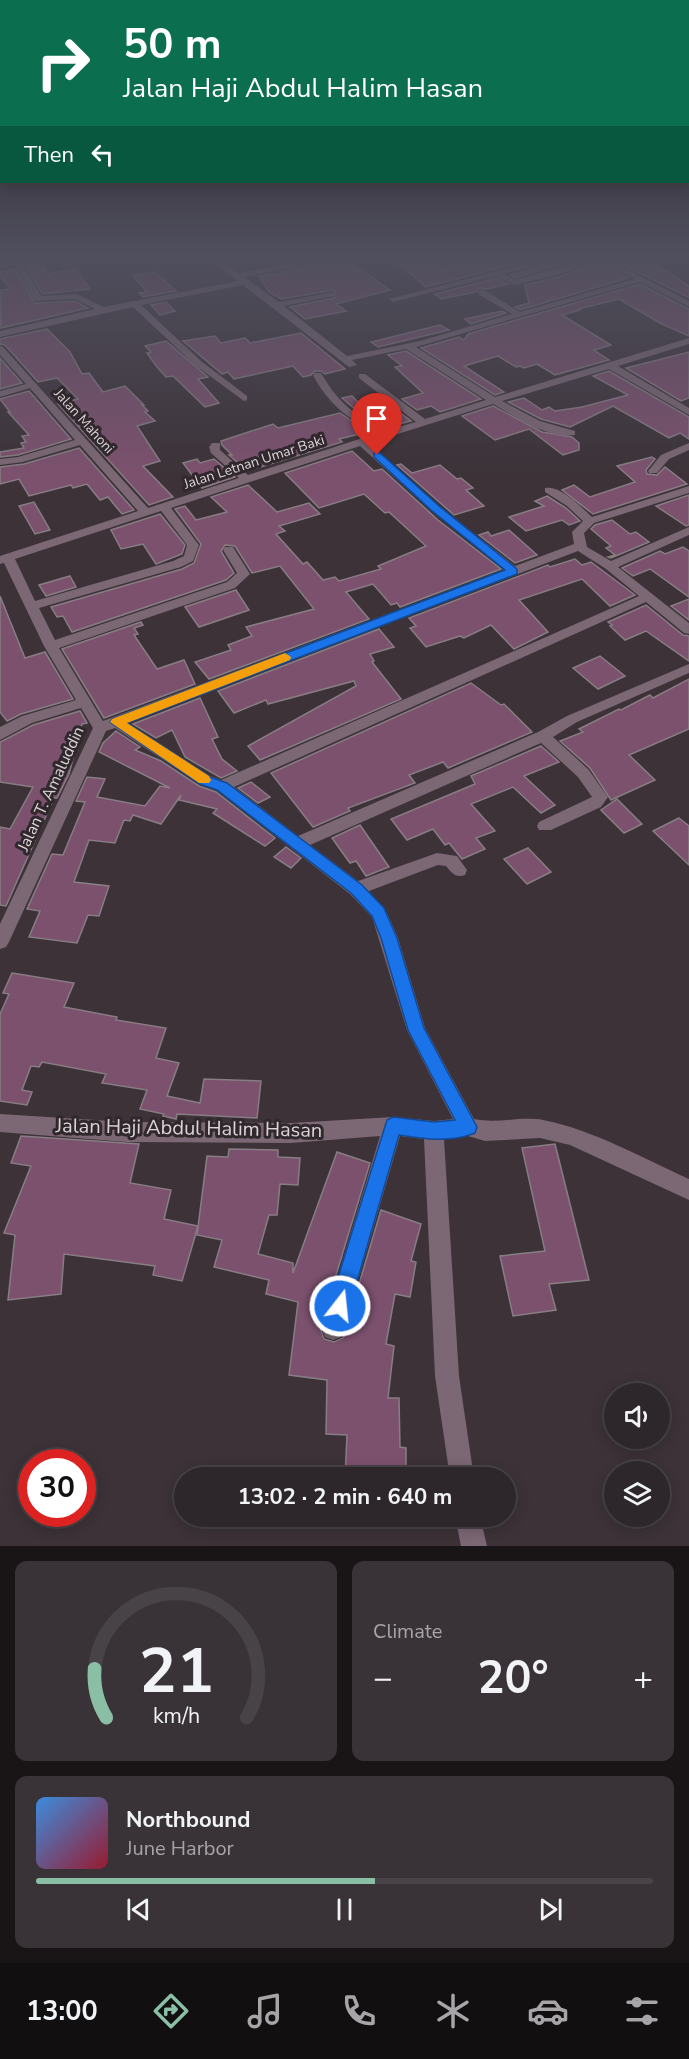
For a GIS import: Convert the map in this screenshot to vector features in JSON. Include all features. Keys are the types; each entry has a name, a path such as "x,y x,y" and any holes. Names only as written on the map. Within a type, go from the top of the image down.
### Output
{"street":[{"path":"0,334 16,330"},
{"path":"163,330 198,363 244,398"},
{"path":"309,330 349,362 462,330"},
{"name":"Jalan Letnan Umar Baki","path":"4,559 383,435 689,341"},
{"path":"408,346 496,401 548,430 571,433"},
{"name":"Jalan Mahoni","path":"0,349 5,364 31,385 146,513"},
{"path":"610,365 689,412"},
{"path":"318,375 326,394 339,409 383,435"},
{"path":"362,376 424,423"},
{"path":"0,394 31,385"},
{"path":"0,462 19,460 82,441"},
{"path":"362,442 435,508 513,571"},
{"path":"216,445 215,451 248,480"},
{"path":"653,471 665,458 689,446"},
{"path":"689,489 590,521 578,531 580,546 610,566 689,630"},
{"path":"549,490 571,504 590,521"},
{"path":"30,606 177,564 189,558 193,545 164,507"},
{"path":"610,566 689,531"},
{"path":"100,728 580,546"},
{"path":"51,646 231,585 244,574 229,550"},
{"name":"Jalan T. Amaluddin","path":"0,942 100,728 51,646 4,559"},
{"path":"222,786 647,597"},
{"path":"298,843 543,736 572,719 689,668"},
{"path":"2,729 85,702"},
{"path":"116,722 205,780 222,786 356,889 379,913 389,938 416,1030 468,1127"},
{"path":"543,736 583,772 600,796 596,803 545,826"},
{"path":"356,889 437,859 451,860 459,870"},
{"name":"Jalan Haji Abdul Halim Hasan","path":"0,1123 127,1132 268,1133 393,1126 434,1131 468,1127 485,1131 540,1129 572,1136 689,1190"},
{"path":"333,1329 393,1126"},
{"path":"434,1131 447,1376 460,1467"},
{"path":"470,1527 474,1546"}],"building":[{"path":"48,330 70,352 82,374 89,373 103,392 125,386 144,405 142,405 148,411 145,412 155,421 137,426 160,461 143,466 173,497 149,505 58,404 78,399 57,378 38,382 5,345 0,344 0,339"},
{"path":"419,330 448,330 378,347 371,342"},
{"path":"481,330 587,330 611,345 594,350 609,360 555,375 537,364 524,368 516,367 498,356 464,366 504,392 495,395 421,348 459,337 464,340 468,334"},
{"path":"676,330 689,330 689,336"},
{"path":"301,333 345,369 325,374 315,371 303,377 293,366 234,379 228,372 222,374 183,341 215,336 221,343 245,338 250,343"},
{"path":"166,341 208,377 198,379 219,403 205,407 173,376 166,377 157,367 147,353 151,352 145,346"},
{"path":"406,351 481,399 440,412 431,406 417,410 402,399 423,393 395,367 402,366 388,355"},
{"path":"689,352 689,398 681,401 626,368"},
{"path":"0,358 22,383 0,389"},
{"path":"609,371 689,417 689,439 680,433 669,438 613,406 570,427 541,419 508,402 524,398 542,410 549,407 555,411 582,407 628,395 593,376"},
{"path":"29,391 71,439 18,455 0,457 0,452 24,448 21,443 26,442 22,436 29,435 8,412 10,412 0,399"},
{"path":"352,396 361,405 383,400 411,421 384,428 357,411 342,398"},
{"path":"493,406 542,432 572,437 579,443 579,450 563,455 529,429 495,440 462,416"},
{"path":"340,413 368,432 339,439 342,442 247,471 229,455 232,455 222,445 221,441 273,424 278,428"},
{"path":"79,448 134,510 122,514 108,497 100,500 87,484 73,488 71,485 29,496 19,479 0,484 0,467 24,464"},
{"path":"352,451 374,471 382,469 438,520 501,569 400,607 397,603 391,605 373,584 346,592 369,619 209,679 195,662 231,650 228,645 252,636 246,627 314,609 280,566 252,573 235,546 225,545 221,551 234,573 226,580 72,632 63,616 57,617 51,607 182,569 194,563 201,544 175,509 185,506 196,520 227,512 211,497 248,485 277,512 309,503 320,514 279,526 285,531 276,534 303,564 307,562 323,580 335,577 339,581 381,569 378,566 426,546 389,512 385,513 364,494 319,508 285,473"},
{"path":"652,457 655,459 646,470 647,474 657,475 665,467 687,484 593,514 562,490 574,485 590,497 635,482 617,466"},
{"path":"197,459 200,463 214,459 235,477 202,488 183,463"},
{"path":"401,464 412,473 440,465 473,488 466,490 484,506 454,515 397,465"},
{"path":"689,495 689,525 686,526 656,506"},
{"path":"547,496 566,508 580,521 569,525 562,520 526,531 509,517 544,506 535,501"},
{"path":"34,502 50,530 35,534 19,506"},
{"path":"160,514 185,545 182,554 156,564 143,544 121,549 111,530"},
{"path":"612,520 630,534 636,532 649,542 611,558 608,557 615,555 606,548 611,546 591,529 595,525"},
{"path":"509,530 537,555 515,563 479,535 488,532 491,536"},
{"path":"683,547 689,551 689,597 650,569 633,576 622,568 660,551 665,554"},
{"path":"575,559 582,565 591,562 635,595 610,606 582,579 519,600 548,632 514,649 491,625 464,638 460,636 426,647 410,628 416,626 409,618 548,565 550,567"},
{"path":"70,576 76,587 46,596 39,585"},
{"path":"236,590 249,610 199,627 185,607"},
{"path":"0,596 25,658 45,652 73,699 21,714 7,721 0,712"},
{"path":"689,599 689,620 671,606"},
{"path":"646,605 683,635 689,636 689,661 646,631 625,640 610,626 612,625 608,622"},
{"path":"141,622 143,625 134,628 138,634 134,635 157,669 184,660 195,684 104,718 62,649"},
{"path":"379,629 394,647 370,654 374,661 372,662 401,699 260,760 248,746 356,686 354,681 268,704 266,700 234,713 218,691"},
{"path":"600,656 625,676 598,689 573,668"},
{"path":"689,679 689,729 629,755 655,780 611,800 590,768 560,741 583,732 579,729 619,709 650,695 653,698"},
{"path":"471,683 501,705 504,704 532,732 448,768 443,762 409,775 415,783 348,808 350,811 313,827 271,773"},
{"path":"200,698 218,737 212,739 222,759 237,771 221,778 185,757 172,730 156,738 133,724"},
{"path":"80,711 87,723 82,724 69,774 57,798 54,798 6,906 0,905 0,827 10,829 33,787 0,782 0,742 33,725"},
{"path":"116,731 140,747 135,750 161,761 199,786 216,792 275,838 265,846 213,813 217,809 179,800 181,795 161,824 133,815 130,821 124,820 115,843 89,840 74,882 109,886 99,916 88,915 77,943 29,937 40,911 27,909 52,854 63,855 85,802 76,801 87,777 105,779 97,797 145,806 160,786 170,788 99,752 103,743"},
{"path":"541,746 559,762 524,776 555,805 541,813 513,787 471,804 495,831 476,838 485,849 462,859 449,843 445,845 433,829 407,840 391,819 475,784 471,776"},
{"path":"251,782 270,797 258,803 238,788"},
{"path":"617,799 642,824 624,833 601,810"},
{"path":"679,818 689,826 689,865 653,831"},
{"path":"360,825 389,867 366,876 356,861 350,863 332,838"},
{"path":"286,847 301,858 291,868 274,857"},
{"path":"528,848 551,872 527,884 504,859"},
{"path":"12,973 74,983 64,1007 117,1017 116,1020 166,1028 156,1058 179,1063 167,1096 200,1103 204,1079 261,1081 257,1118 177,1114 176,1119 163,1116 164,1114 140,1109 147,1090 102,1083 106,1074 42,1062 39,1067 31,1066 22,1090 32,1092 27,1105 0,1101 0,1014 9,994 3,993"},
{"path":"21,1136 139,1144 130,1183 171,1190 164,1219 198,1226 182,1281 153,1275 155,1266 64,1254 61,1294 8,1300 15,1235 4,1233 31,1166 11,1163"},
{"path":"555,1144 589,1280 549,1284 556,1310 513,1316 500,1256 545,1251 522,1148"},
{"path":"229,1149 278,1150 278,1157 300,1158 298,1185 280,1184 277,1215 269,1215 258,1254 293,1263 293,1273 337,1152 370,1163 320,1328 324,1339 334,1342 343,1338 381,1210 421,1224 411,1261 416,1262 410,1297 395,1294 386,1344 394,1346 388,1398 399,1398 400,1447 406,1448 406,1467 346,1467 347,1435 326,1434 327,1380 289,1375 298,1302 266,1294 269,1280 214,1267 222,1240 197,1235 207,1156 228,1157"}],"slow traffic":[{"path":"204,780 116,722 285,657"}],"route":[{"path":"340,1306 393,1126 434,1131 468,1127 416,1030 389,938 379,913 356,889 222,786 205,780 116,722 513,571 435,508 377,455"}]}
